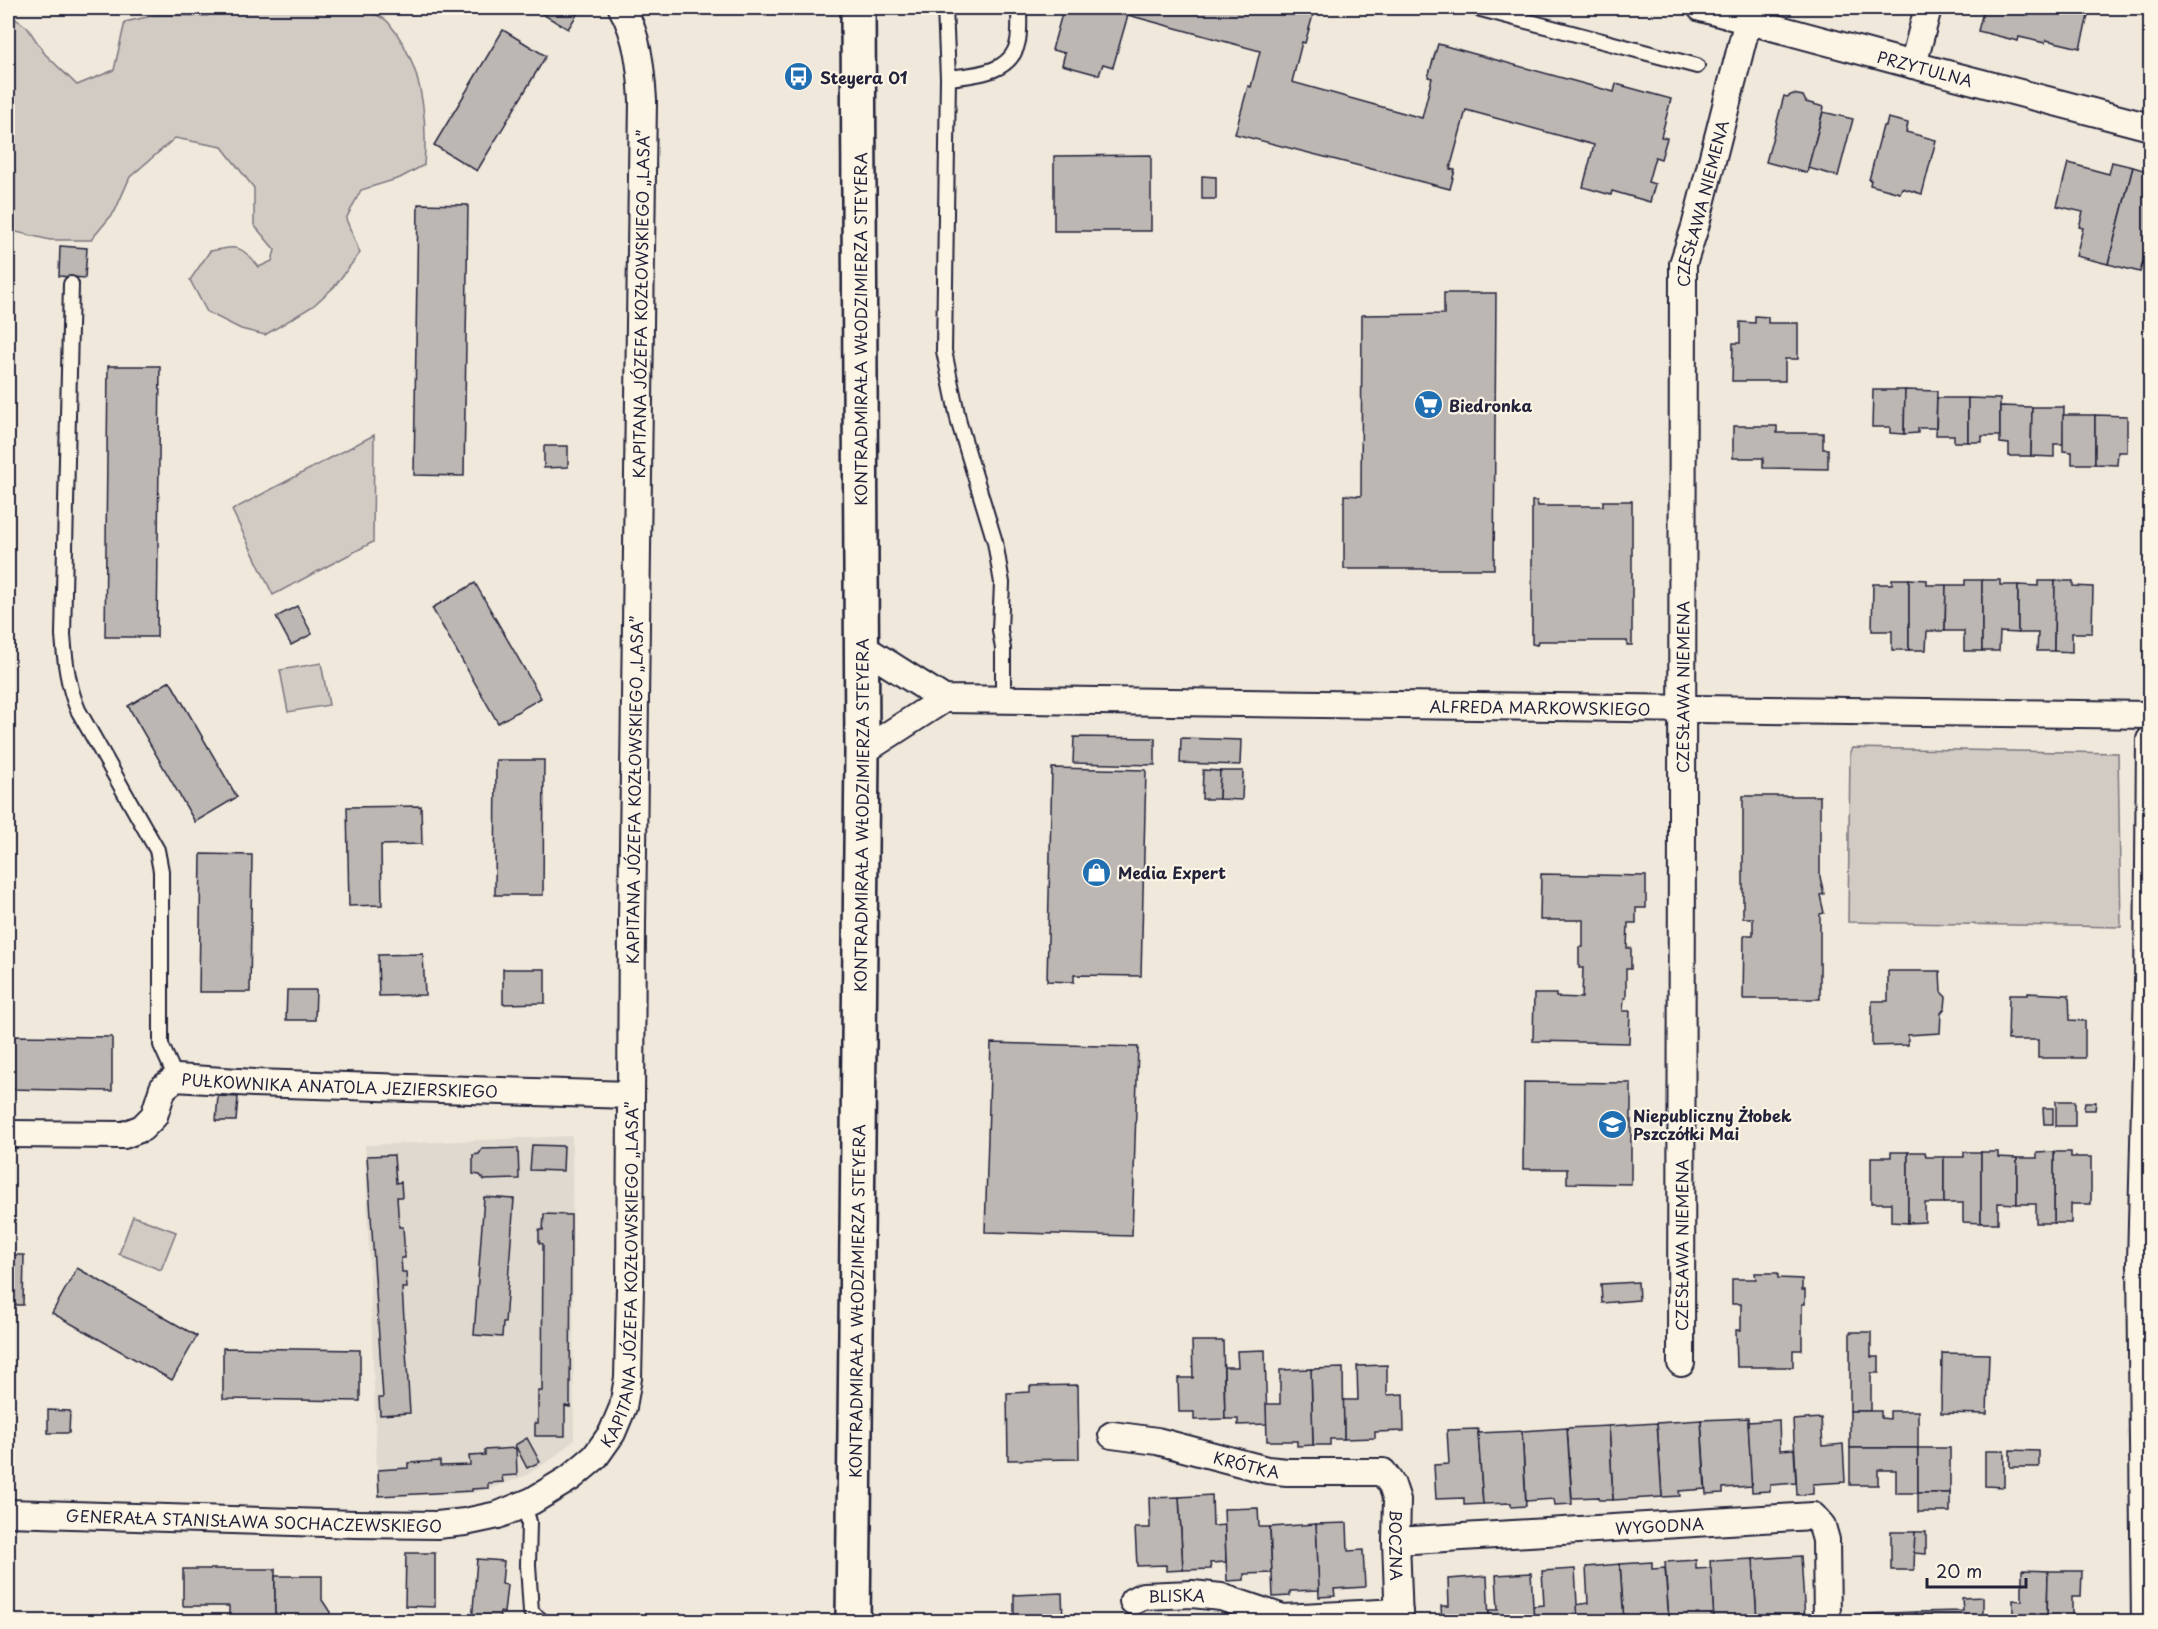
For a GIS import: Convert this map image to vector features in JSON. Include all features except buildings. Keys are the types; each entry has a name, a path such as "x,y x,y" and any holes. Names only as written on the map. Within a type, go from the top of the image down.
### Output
{"street":[{"name":"KAPITANA JÓZEFA KOZŁOWSKIEGO „LASA”","path":"498,1515 532,1501 570,1478 595,1457 612,1433 623,1407 628,1378 644,100 642,68 636,42 622,8"},
{"name":"KONTRADMIRAŁA WŁODZIMIERZA STEYERA","path":"853,1622 862,752 858,8"},
{"name":"PRZYTULNA","path":"1701,8 1913,66 2151,127"},
{"path":"1913,66 1928,8"},
{"name":"CZESŁAWA NIEMENA","path":"1681,1363 1683,264 1695,227 1748,20"},
{"path":"862,647 944,699 862,752"},
{"name":"ALFREDA MARKOWSKIEGO","path":"944,699 2151,715"},
{"path":"2145,1622 2141,1262 2151,740"},
{"name":"PUŁKOWNIKA ANATOLA JEZIERSKIEGO","path":"8,1134 123,1136 142,1128 154,1116 164,1088 176,1077 254,1083 630,1095"},
{"name":"KRÓTKA","path":"1112,1435 1157,1441 1267,1470 1383,1472"},
{"name":"BOCZNA","path":"1383,1472 1392,1485 1397,1500 1399,1617"},
{"name":"GENERAŁA STANISŁAWA SOCHACZEWSKIEGO","path":"8,1513 437,1525 498,1515"},
{"name":"WYGODNA","path":"1396,1541 1813,1516 1822,1526 1826,1540 1827,1622"},
{"name":"BLISKA","path":"1133,1601 1143,1596 1192,1594 1221,1597 1283,1618 1399,1617"}],"lane":[{"path":"945,8 948,78 944,351 959,423 995,542 1002,583 1000,630 1003,649 1003,700"},
{"path":"948,78 986,73 999,67 1018,43 1019,8"},
{"path":"1477,8 1697,66"},
{"path":"71,284 63,635 65,665 70,692 78,710 157,850 161,871 161,1045 176,1077"},
{"path":"524,1504 529,1522 528,1565 531,1612 543,1622"}],"shaded area":[{"path":"225,8 365,8 386,20 399,37 415,71 423,108 424,165 400,178 361,190 346,219 360,253 334,287 313,306 265,335 241,329 207,312 190,280 210,251 238,249 247,254 259,267 272,261 275,250 254,225 254,188 222,147 175,138 130,177 115,211 91,240 50,240 8,230 8,14 27,27 45,54 77,85 114,70 125,22 156,15 207,16"},
{"path":"374,435 373,542 273,595 232,510"},
{"path":"321,663 329,705 288,712 280,670"},
{"path":"1852,748 2118,753 2121,927 1848,922 1850,752"},
{"path":"572,1136 574,1440 552,1459 525,1476 498,1486 473,1493 378,1497 365,1145"},
{"path":"133,1216 176,1232 161,1270 119,1254"}],"place":[{"name":"Steyera 01","path":"799,77"},
{"name":"Biedronka","path":"1428,405"},
{"name":"Media Expert","path":"1097,872"},
{"name":"Niepubliczny Żłobek Pszczółki Mai","path":"1612,1124"}]}
